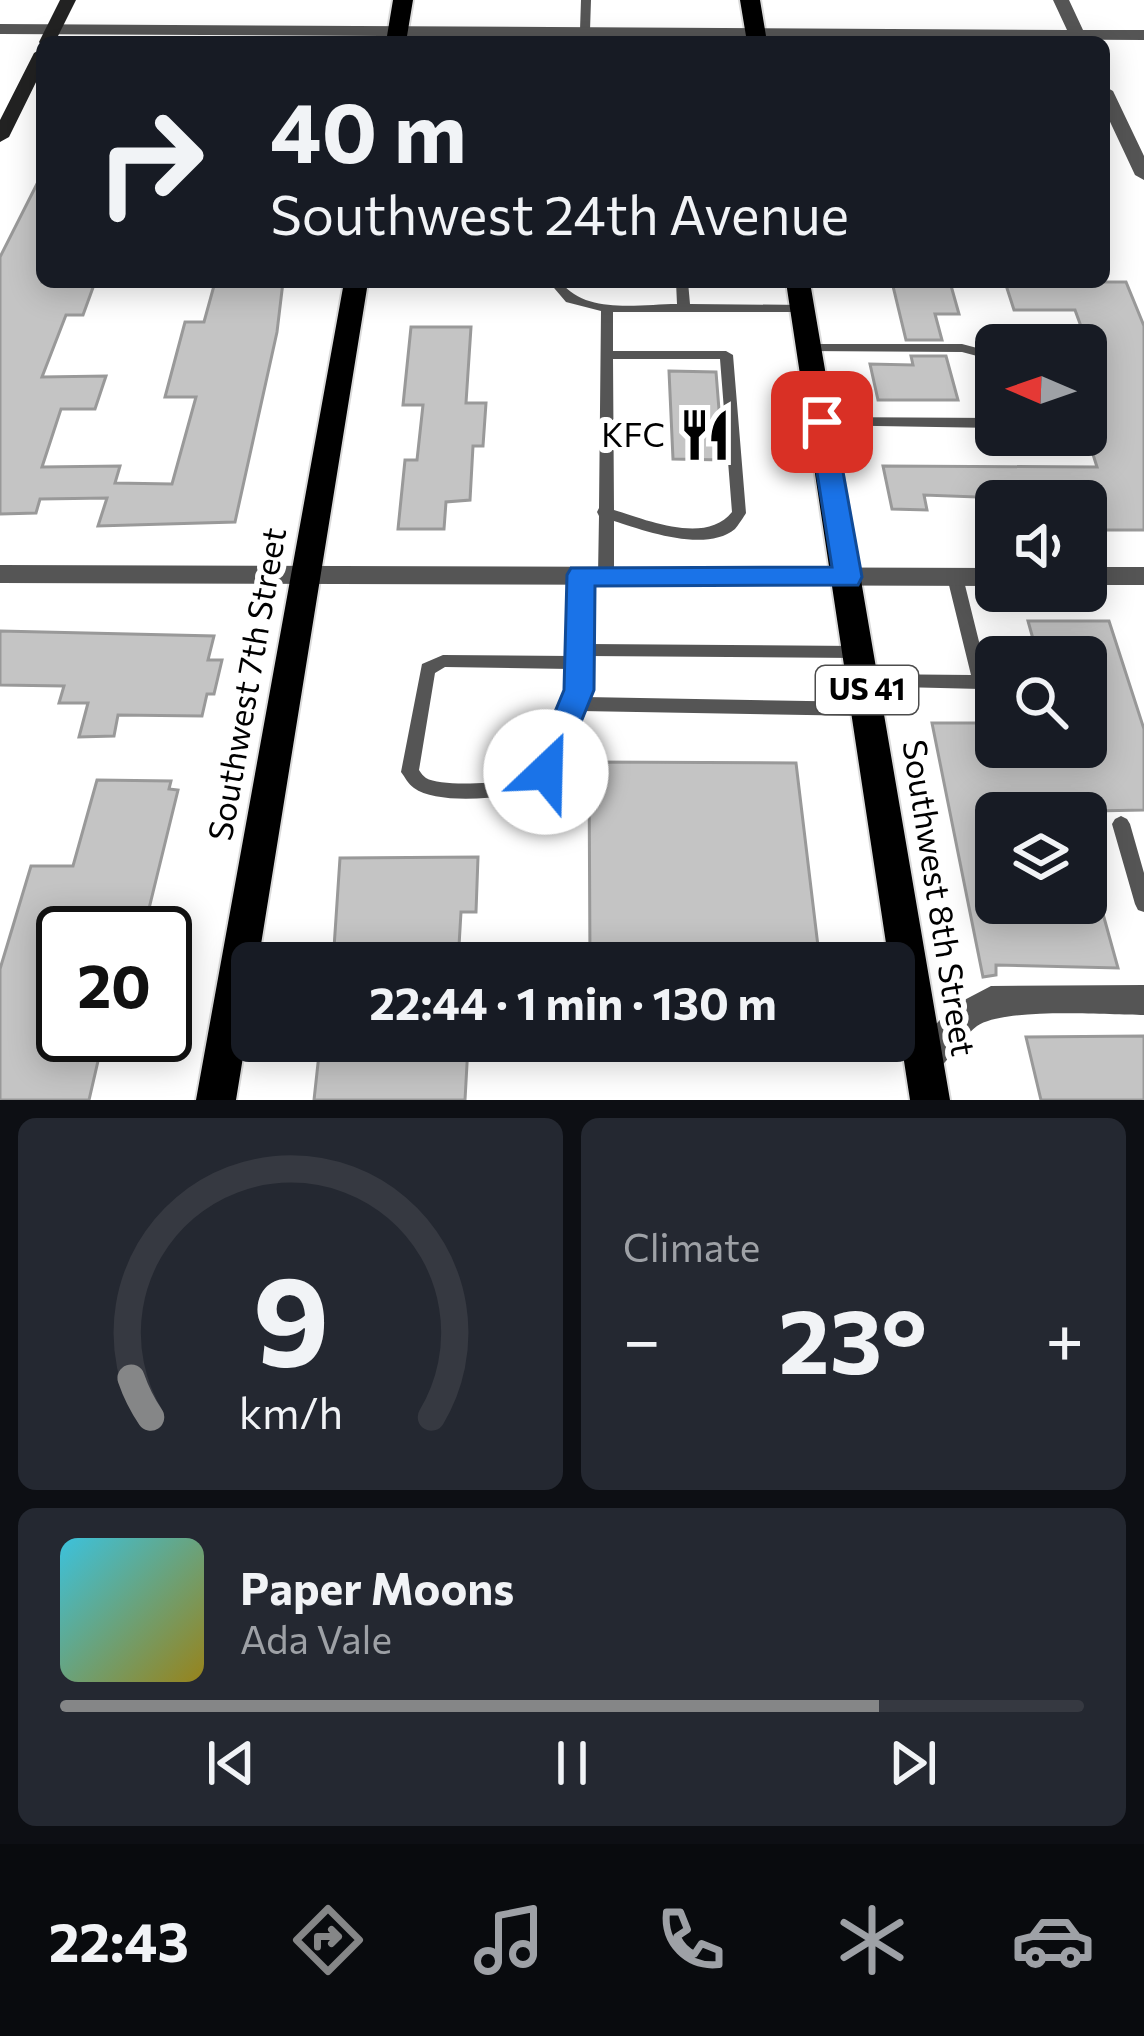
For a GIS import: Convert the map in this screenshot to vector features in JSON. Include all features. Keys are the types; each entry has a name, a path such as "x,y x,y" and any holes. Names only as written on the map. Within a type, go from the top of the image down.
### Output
{"main road":[{"path":"398,36 404,0"},
{"path":"750,0 756,36"},
{"name":"Southwest 7th Street","path":"215,1100 355,288"},
{"name":"Southwest 8th Street","path":"800,295 930,1100"}],"street":[{"path":"51,35 68,0"},
{"path":"1061,0 1078,36"},
{"path":"0,29 51,35 548,36 585,30 713,36"},
{"path":"1110,37 1144,35"},
{"path":"0,137 36,65"},
{"path":"1110,104 1144,175"},
{"path":"0,574 975,577"},
{"path":"1107,577 1144,576"},
{"path":"925,1062 962,1018 991,1001 1144,1000"}],"lane":[{"path":"585,30 586,0"},
{"path":"558,288 576,303 607,308 684,308 800,295"},
{"path":"682,288 684,308"},
{"path":"607,308 604,512 579,656 576,704 546,772 535,782 520,788 421,785 410,772 428,669 443,661 579,656 865,681 980,682 955,577"},
{"path":"810,348 975,352"},
{"path":"604,512 692,534 712,534 735,523 739,513 727,355 605,355"},
{"path":"822,422 975,423"},
{"path":"576,704 865,681"},
{"path":"1121,824 1144,904"}],"building":[{"path":"36,186 36,288 93,288 83,315 66,315 42,377 106,376 95,409 61,409 42,467 120,466 115,483 172,484 196,397 165,397 185,322 204,322 213,288 282,288 235,522 98,526 107,498 40,499 36,513 0,514 0,257"},
{"path":"1110,282 1126,282 1144,326 1144,530 1107,530 1107,480 975,480 975,497 924,495 927,510 892,509 883,466 1097,467 1094,456 1107,456 1107,324 1080,324 1075,310 1014,310 1007,288 1110,288"},
{"path":"893,288 952,288 959,314 935,314 942,340 906,340"},
{"path":"411,327 471,327 466,403 486,403 483,446 473,446 470,500 446,502 444,529 398,529 405,460 417,460 423,405 403,405"},
{"path":"911,356 946,356 958,400 878,400 870,364 913,365"},
{"path":"669,371 716,372 723,460 673,459"},
{"path":"1028,621 1109,621 1144,729 1144,810 1107,811 1107,792 975,792 975,924 1106,924 1118,968 996,965 996,975 983,977 932,723 975,723 975,768 1107,768 1107,636 1032,636"},
{"path":"0,631 214,636 208,660 222,660 214,694 207,694 202,716 118,715 114,736 79,737 88,703 59,703 64,686 0,685"},
{"path":"589,762 796,763 817,942 590,942"},
{"path":"97,780 171,781 169,789 178,790 150,906 36,906 36,1062 98,1062 89,1100 0,1100 0,969 31,866 73,866"},
{"path":"478,857 476,912 461,912 459,942 334,942 340,858"},
{"path":"1144,1036 1144,1100 1041,1100 1026,1037"},
{"path":"318,1062 467,1062 465,1100 314,1100"}],"place":[{"name":"KFC","path":"705,435"}],"route":[{"path":"546,772 579,690 581,575 848,577 822,422"}]}
